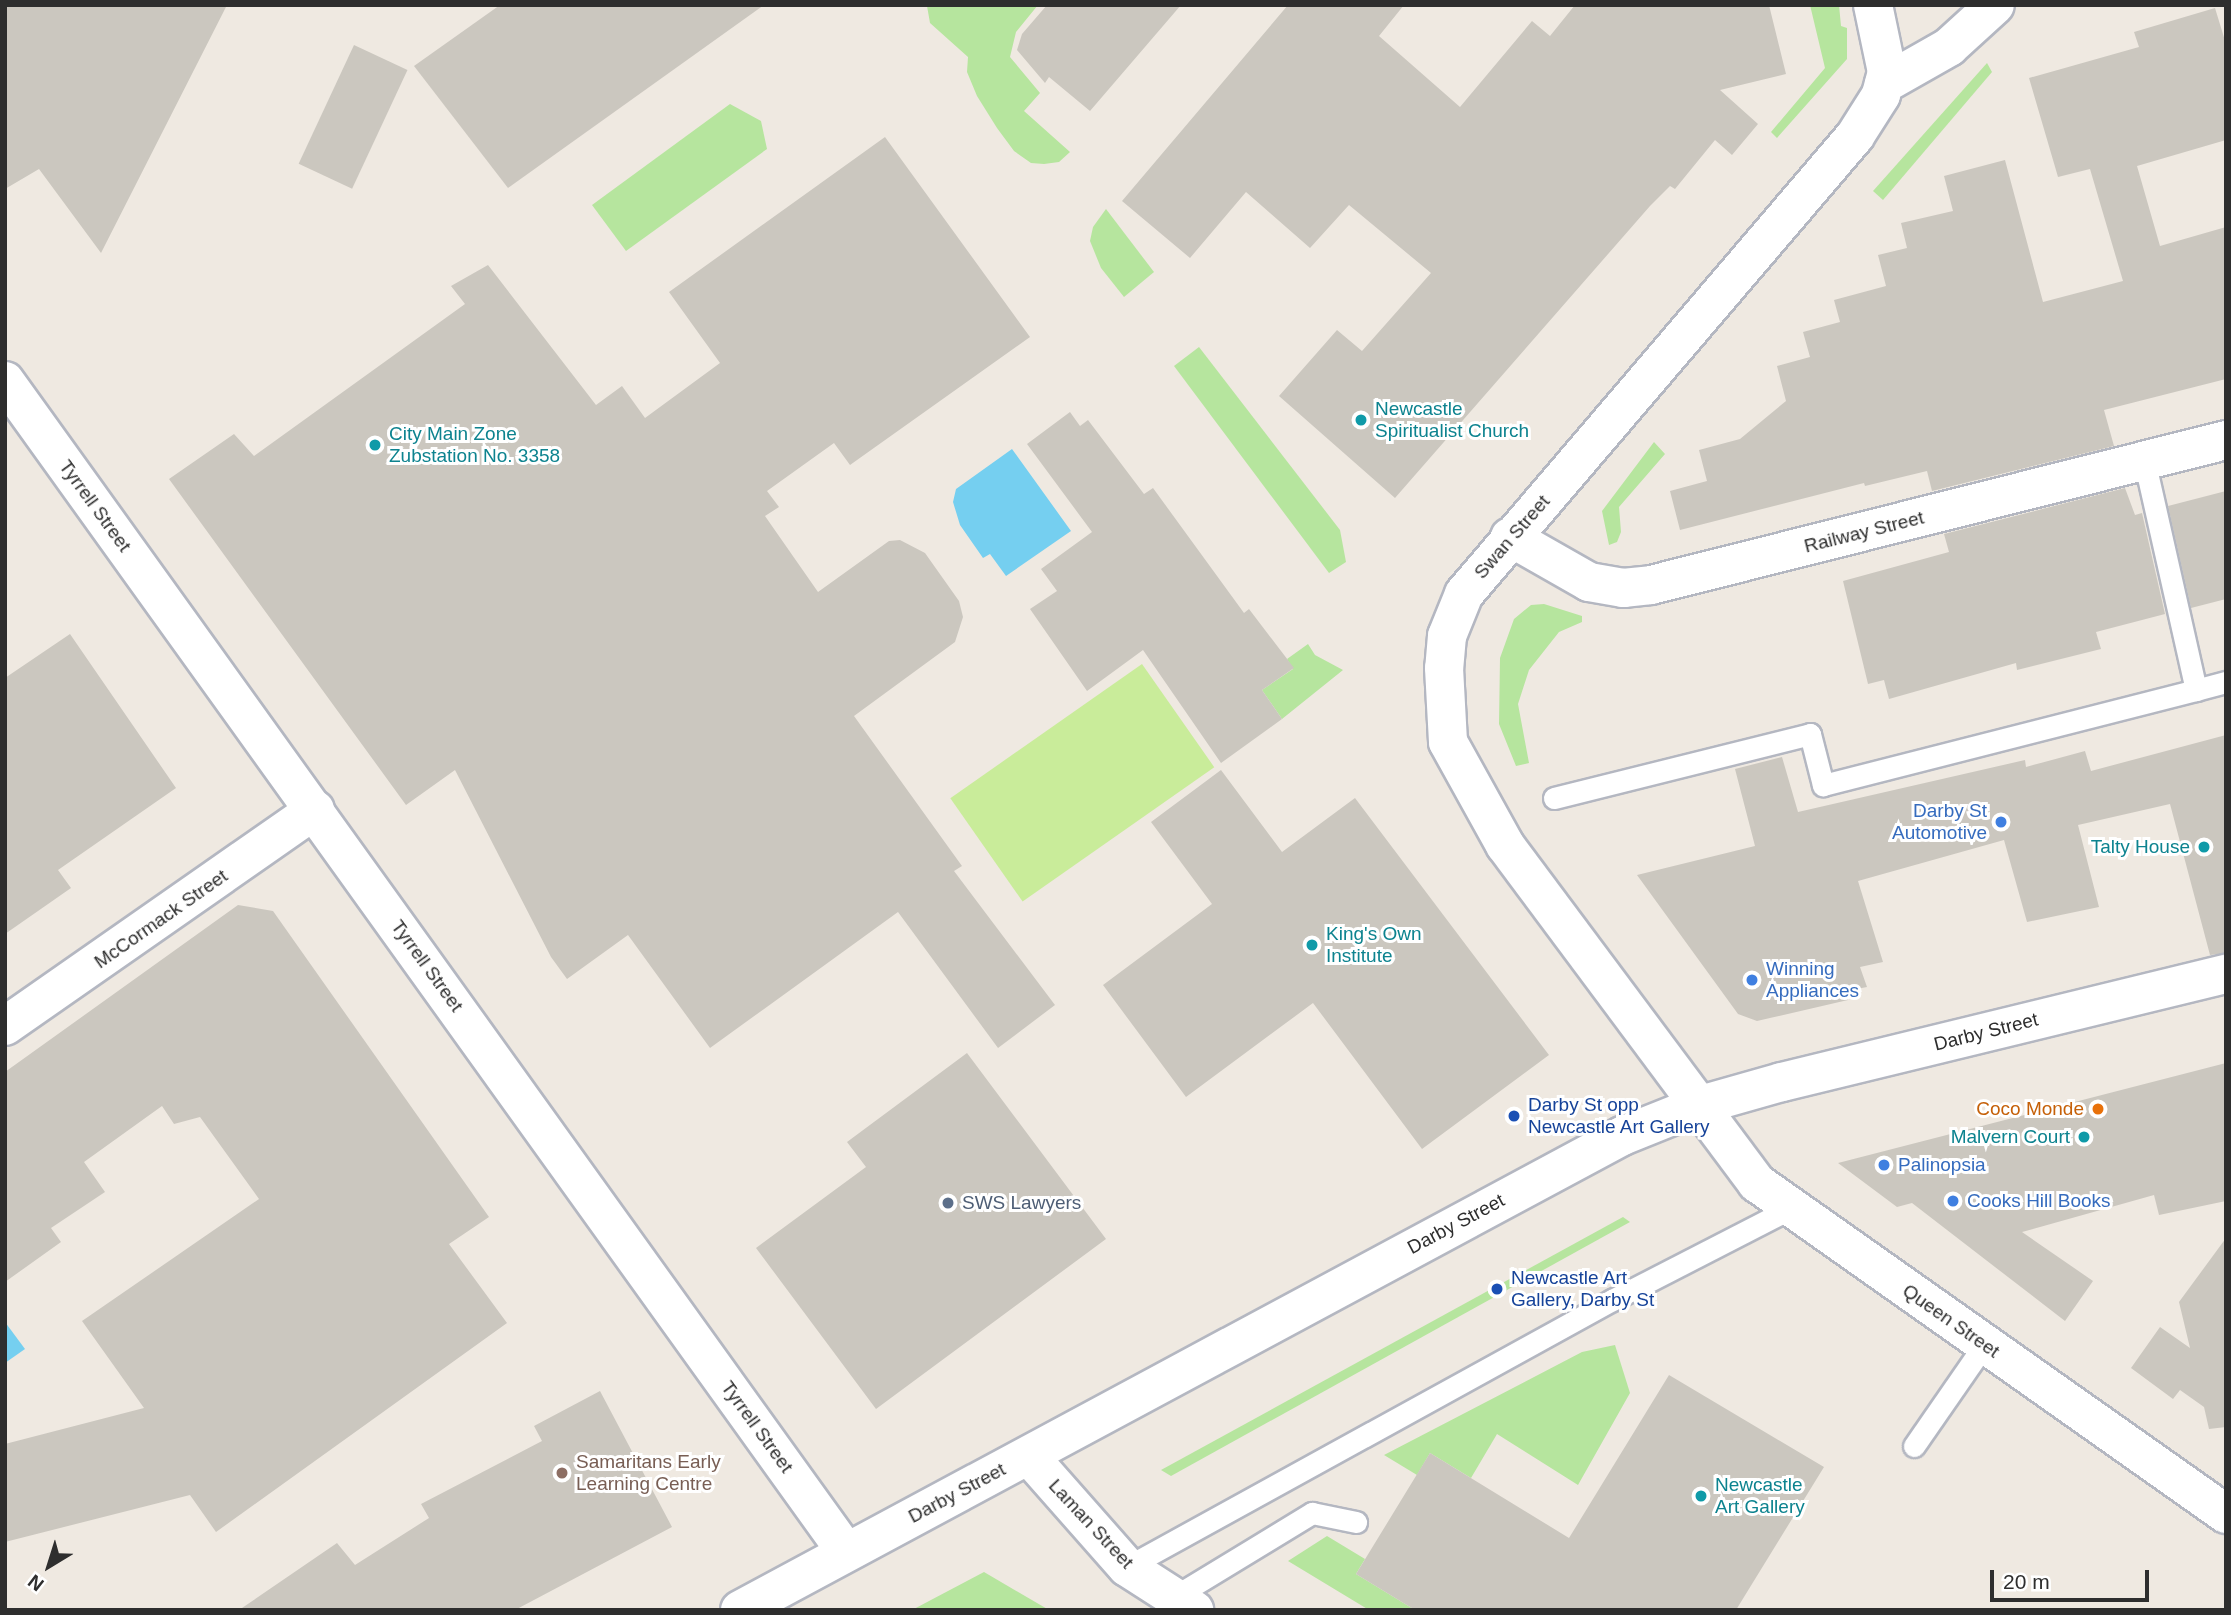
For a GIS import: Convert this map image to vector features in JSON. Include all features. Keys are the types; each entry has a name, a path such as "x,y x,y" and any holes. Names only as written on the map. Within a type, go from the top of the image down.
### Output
{"street":[{"path":"1873,5 1885,50 1885,84"},
{"path":"1885,84 1949,47 1996,5"},
{"name":"Swan Street","path":"1697,1106 1505,845 1448,741 1444,668 1447,636 1464,594 1855,136 1885,84"},
{"name":"Tyrrell Street","path":"5,381 846,1552"},
{"name":"Railway Street","path":"1510,537 1589,582 1623,588 1755,559 2226,440"},
{"name":"McCormack Street","path":"5,1026 315,810"},
{"name":"Darby Street","path":"740,1610 1613,1140 1697,1106 2226,974"},
{"name":"Queen Street","path":"1697,1106 1757,1183 2226,1514"},
{"name":"Laman Street","path":"1029,1456 1127,1567 1184,1603"}],"lane":[{"path":"2144,460 2196,690"},
{"path":"1554,798 1811,734 1823,785 2226,682"},
{"path":"1127,1567 1612,1300 1791,1208"},
{"path":"1914,1446 1984,1345"},
{"path":"1184,1603 1312,1513 1356,1521"}],"green space":[{"path":"1038,5 1016,32 1010,57 1040,93 1024,111 1070,152 1059,162 1044,164 1031,163 1014,151 977,96 967,72 968,57 930,23 927,6"},
{"path":"1810,5 1839,5 1841,26 1847,28 1847,59 1777,138 1771,132 1825,68"},
{"path":"1987,63 1992,72 1883,200 1873,191"},
{"path":"730,104 761,121 767,149 626,251 592,205"},
{"path":"1106,209 1154,272 1124,297 1101,268 1090,241 1093,227"},
{"path":"1199,347 1340,530 1346,562 1329,573 1174,366"},
{"path":"1654,442 1665,454 1619,507 1621,532 1617,542 1609,545 1602,511"},
{"path":"1544,604 1582,616 1582,622 1559,632 1529,670 1518,704 1529,763 1516,766 1499,724 1500,658 1514,619 1531,605"},
{"path":"1308,644 1315,655 1343,670 1282,719 1262,690 1293,669 1287,659"},
{"path":"1142,664 1214,767 1023,901 950,798"},
{"path":"1623,1217 1630,1222 1171,1476 1161,1470"},
{"path":"1615,1345 1630,1393 1578,1485 1497,1434 1471,1478 1430,1453 1417,1475 1384,1455 1582,1352"},
{"path":"1327,1536 1365,1559 1356,1574 1415,1610 1369,1610 1288,1561"},
{"path":"984,1572 1049,1610 912,1610"}],"water":[{"path":"1012,449 1071,531 1006,576 990,554 983,558 960,525 953,502 956,489"},
{"path":"5,1322 25,1349 5,1363"}],"building":[{"path":"5,5 227,5 101,253 39,169 5,189"},
{"path":"500,5 764,5 508,188 414,66"},
{"path":"1047,5 1181,5 1090,111 1049,77 1045,83 1017,50 1022,34"},
{"path":"1288,5 1404,5 1379,36 1460,107 1532,21 1550,36 1575,5 1769,5 1786,74 1720,90 1758,124 1732,155 1715,140 1675,189 1670,186 1650,206 1395,498 1279,396 1337,330 1362,351 1431,273 1349,205 1310,248 1246,192 1190,258 1122,201"},
{"path":"2215,8 2226,44 2226,140 2137,166 2160,246 2226,227 2226,379 2104,410 2114,446 1932,491 1927,471 1865,486 1864,483 1680,530 1670,491 1707,481 1699,450 1740,439 1786,401 1777,366 1810,357 1803,332 1840,322 1834,300 1886,286 1878,255 1907,248 1901,223 1953,211 1944,176 2005,160 2043,302 2123,281 2090,169 2058,177 2029,78 2139,47 2134,32"},
{"path":"354,45 407,70 352,189 299,164"},
{"path":"885,137 1030,337 850,465 834,443 767,491 779,507 765,516 818,592 889,541 900,540 925,553 959,601 963,617 955,642 854,716 962,866 954,871 1055,1005 998,1048 898,912 710,1048 628,935 567,979 551,957 455,770 406,805 169,479 234,434 254,456 465,304 451,286 488,265 596,405 622,386 645,418 720,363 669,292"},
{"path":"1070,412 1080,426 1088,420 1144,494 1153,488 1244,613 1249,609 1294,668 1262,690 1282,719 1221,763 1143,650 1087,691 1030,609 1057,591 1041,569 1092,532 1027,444"},
{"path":"2125,488 2135,515 2142,513 2165,614 2096,632 2101,649 2017,670 2016,663 1889,699 1884,680 1868,684 1843,581 1949,552 1944,534"},
{"path":"2226,491 2226,599 2191,608 2168,506"},
{"path":"70,634 176,788 58,870 71,888 5,934 5,678"},
{"path":"2226,735 2226,953 2210,955 2170,804 2078,825 2099,907 2027,922 2004,840 1858,881 1883,962 1860,967 1867,987 1846,991 1848,1000 1757,1021 1738,1014 1637,875 1755,846 1735,769 1782,757 1798,812 2025,760 2026,767 2085,751 2091,771"},
{"name":"King's Own Institute","path":"1221,770 1282,852 1355,798 1549,1055 1422,1149 1313,1003 1186,1097 1103,985 1212,904 1151,822"},
{"path":"238,905 273,911 489,1217 449,1244 507,1323 216,1532 190,1495 5,1542 5,1444 144,1408 82,1321 259,1199 200,1117 174,1124 162,1106 84,1162 105,1192 51,1228 61,1242 5,1282 5,1072"},
{"name":"SWS Lawyers","path":"967,1053 1106,1239 876,1409 756,1248 866,1167 847,1142"},
{"path":"2226,1063 2226,1201 2159,1215 2154,1195 2022,1232 2093,1281 2065,1321 1912,1203 1897,1207 1838,1163"},
{"path":"2226,1238 2226,1427 2209,1429 2204,1407 2180,1390 2173,1399 2131,1368 2160,1327 2190,1348 2179,1302"},
{"name":"Newcastle Art Gallery","path":"1669,1375 1824,1467 1736,1610 1415,1610 1356,1574 1430,1453 1569,1538"},
{"name":"Samaritans Early Learning Centre","path":"600,1391 672,1527 515,1610 239,1610 337,1543 355,1565 429,1518 421,1504 542,1441 534,1426"}],"place":[{"name":"Newcastle Spiritualist Church","path":"1361,420"},
{"name":"City Main Zone Zubstation No. 3358","path":"375,445"},
{"name":"Darby St Automotive","path":"2001,822"},
{"name":"Talty House","path":"2204,847"},
{"name":"King's Own Institute","path":"1312,945"},
{"name":"Winning Appliances","path":"1752,980"},
{"name":"Coco Monde","path":"2098,1109"},
{"name":"Darby St opp Newcastle Art Gallery","path":"1514,1116"},
{"name":"Malvern Court","path":"2084,1137"},
{"name":"Palinopsia","path":"1884,1165"},
{"name":"Cooks Hill Books","path":"1953,1201"},
{"name":"SWS Lawyers","path":"948,1203"},
{"name":"Newcastle Art Gallery, Darby St","path":"1497,1289"},
{"name":"Samaritans Early Learning Centre","path":"562,1473"},
{"name":"Newcastle Art Gallery","path":"1701,1496"}]}
